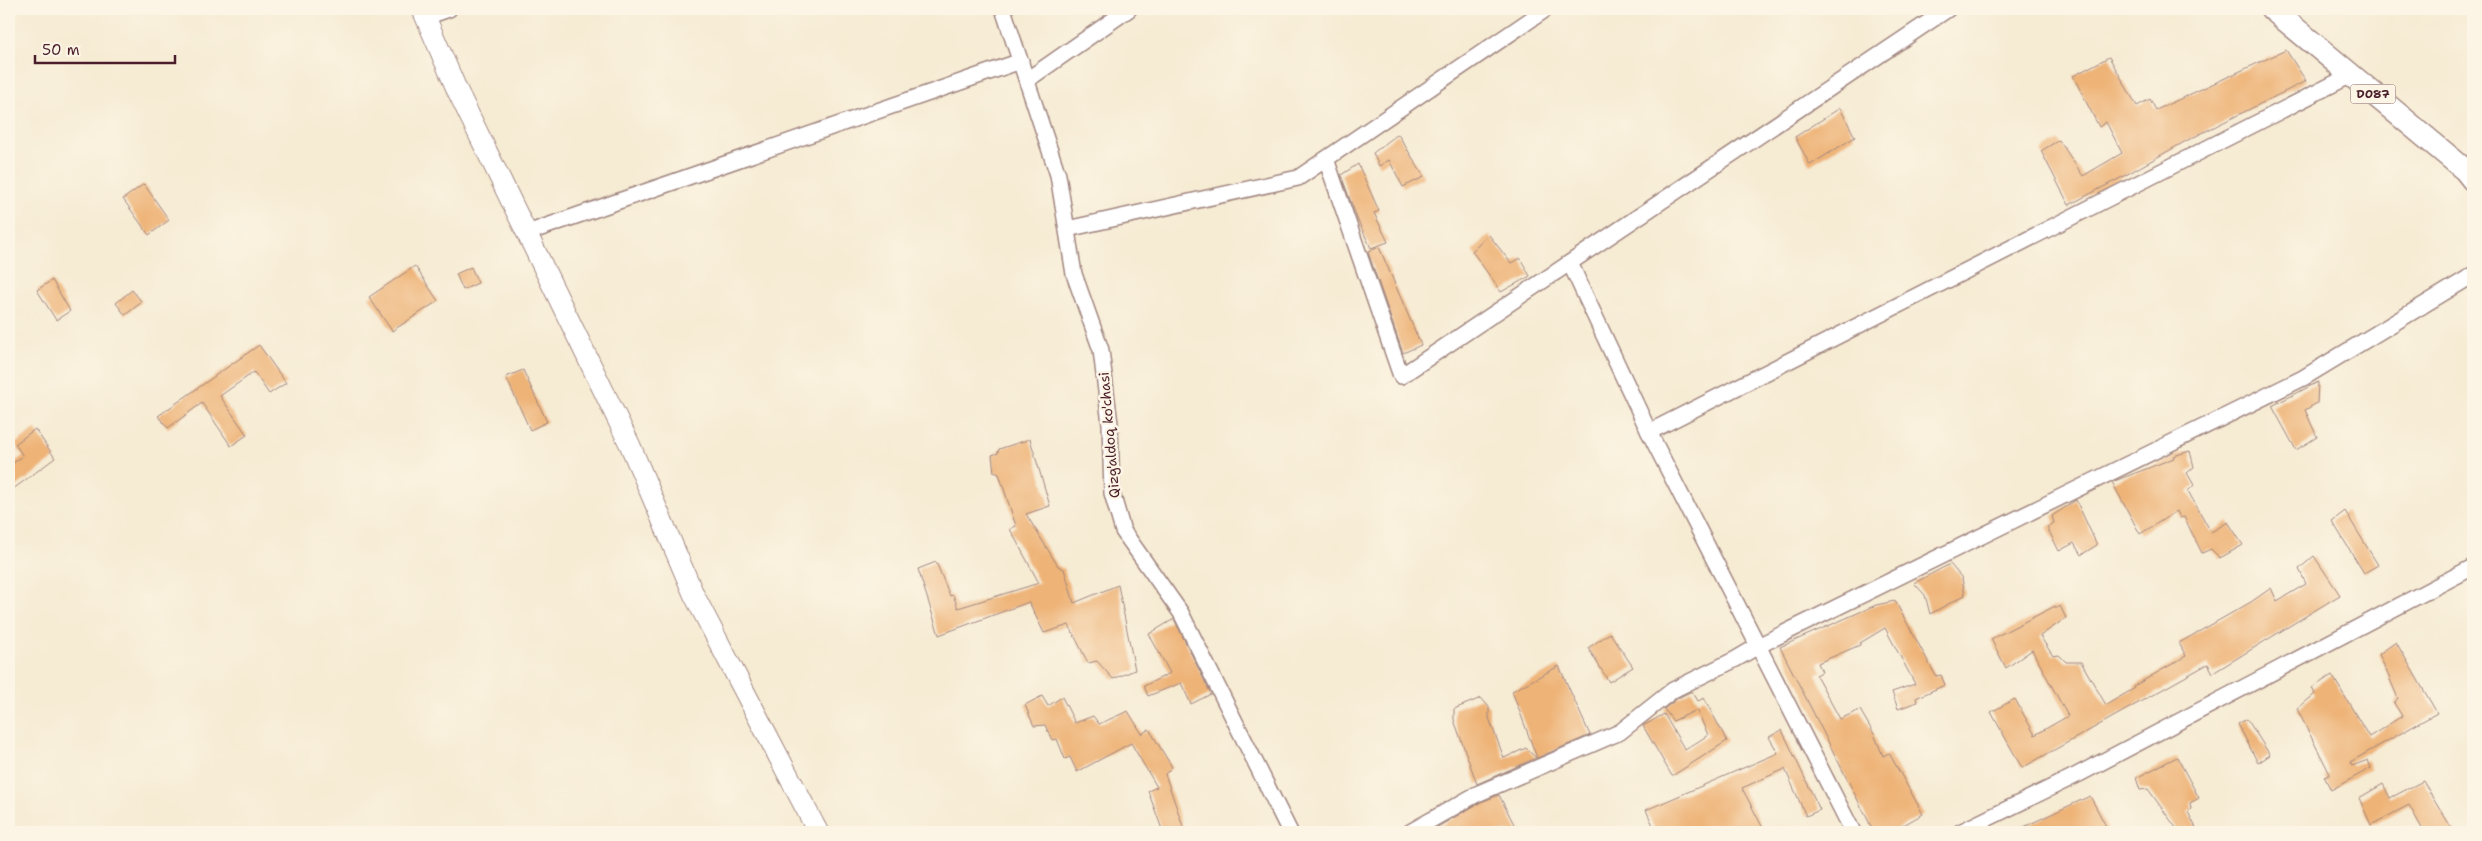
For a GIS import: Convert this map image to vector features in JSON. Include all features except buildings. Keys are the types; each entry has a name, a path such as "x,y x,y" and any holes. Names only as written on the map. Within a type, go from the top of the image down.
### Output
{"main road":[{"name":"D087","path":"2272,9 2465,170 2473,180"}],"street":[{"path":"449,9 424,13 457,90 630,445 694,595 818,832"},
{"name":"Qizg'aldoq ko'chasi","path":"1003,9 1058,175 1074,274 1101,350 1110,424 1112,494 1123,531 1181,613 1290,832"},
{"path":"1027,80 1129,9"},
{"path":"1067,229 1298,178 1546,9"},
{"path":"1326,159 1401,376 1948,9"},
{"path":"528,234 1021,61"},
{"path":"1650,432 2351,75"},
{"path":"1570,263 1650,432 1853,832"},
{"path":"1410,832 1477,794 1620,732 1673,690 1736,660 1758,646 2304,378 2473,275"},
{"path":"1960,832 2079,774 2473,567"}]}
